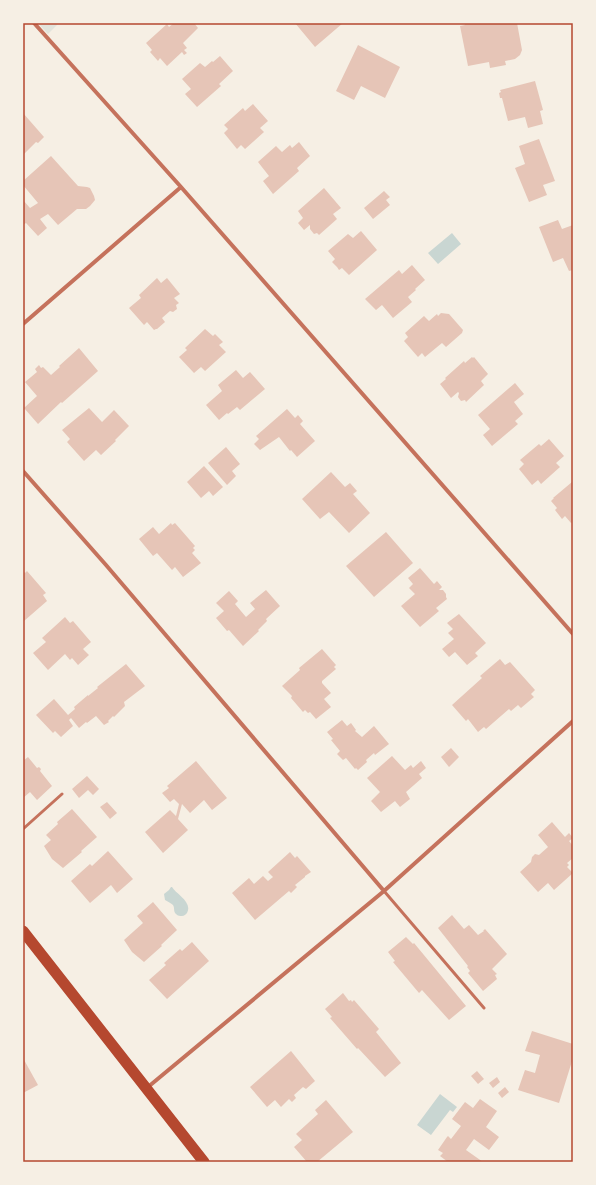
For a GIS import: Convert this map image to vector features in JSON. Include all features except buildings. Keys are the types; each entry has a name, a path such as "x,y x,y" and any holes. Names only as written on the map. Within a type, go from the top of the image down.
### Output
{"highway":[{"path":"23,932 204,1162"}],"street":[{"path":"34,23 181,187 573,634"},
{"path":"23,324 181,187"},
{"path":"23,471 111,571 384,891"},
{"path":"147,1088 384,891 573,721"}],"lane":[{"path":"23,829 62,794"},
{"path":"384,891 484,1008"}],"shaded area":[{"path":"38,23 59,23 48,34"},
{"path":"452,233 461,244 438,264 428,253"},
{"path":"171,887 188,905 187,913 183,916 177,915 173,905 165,900 164,894"},
{"path":"440,1094 457,1107 453,1112 450,1110 431,1135 417,1125"}]}
